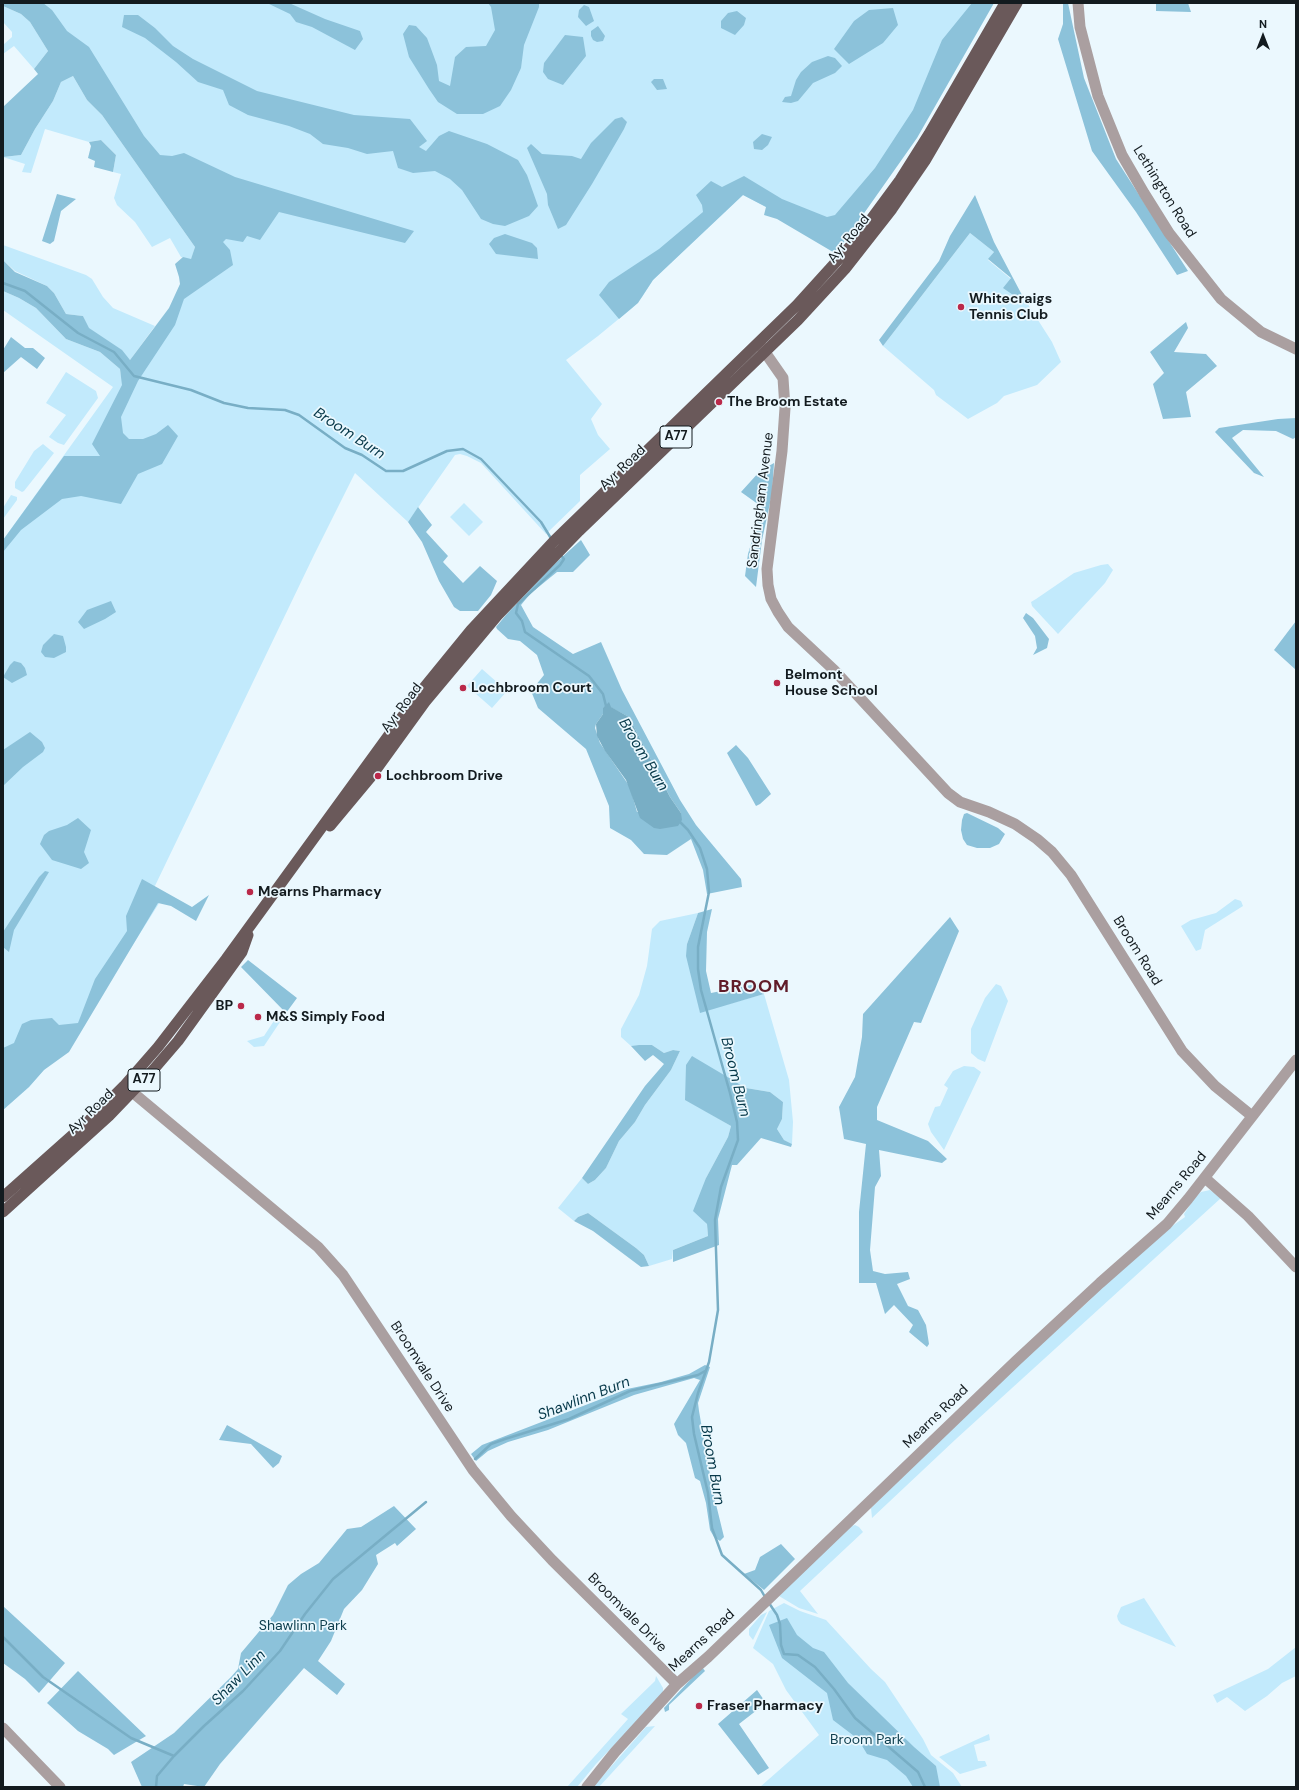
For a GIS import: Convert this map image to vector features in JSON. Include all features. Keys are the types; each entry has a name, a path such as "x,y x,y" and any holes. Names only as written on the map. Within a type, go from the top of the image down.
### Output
{"main road":[{"name":"Ayr Road","path":"912,170 1005,3"},
{"name":"Ayr Road","path":"3,1212 64,1158 128,1090 158,1047 186,1013 305,849 327,830 370,778 429,697 497,616 598,506 761,347 818,298 845,269 872,226 964,95 1017,3"},
{"name":"Ayr Road","path":"3,1197 63,1144 128,1090"}],"street":[{"name":"Lethington Road","path":"1078,3 1080,27 1098,96 1122,155 1169,233 1221,299 1261,332 1296,349"},
{"name":"Sandringham Avenue","path":"761,347 783,378 785,408 782,451 767,569 771,599 788,627 834,670 948,793 960,802 989,812"},
{"name":"Broom Road","path":"989,812 1026,830 1063,864 1182,1051 1215,1086 1252,1116"},
{"name":"Mearns Road","path":"587,1787 615,1752 677,1684 768,1599 1016,1361 1166,1224 1205,1178 1296,1060"},
{"name":"Broomvale Drive","path":"128,1090 318,1247 343,1275 472,1470 511,1516 542,1549 677,1684"},
{"path":"1205,1178 1248,1216 1296,1267"},
{"path":"3,1728 60,1787"}],"green space":[{"path":"3,3 43,3 52,10 67,31 89,47 144,136 160,155 172,156 184,153 235,177 414,231 405,243 279,212 260,240 247,236 243,242 226,239 223,242 230,250 233,265 184,299 175,325 138,381 121,417 123,433 129,439 143,439 156,434 168,425 178,436 162,464 138,474 121,504 81,496 62,499 21,530 3,552 3,540 64,456 100,456 92,444 122,385 120,369 100,352 66,339 36,308 3,291 3,260 15,272 47,286 54,293 66,314 83,316 89,328 122,350 130,360 169,308 180,284 175,264 183,257 191,259 195,247 102,115 87,100 73,76 61,82 53,101 35,129 21,155 3,157 3,107 38,74 34,69 48,51 30,22 21,14 3,6"},
{"path":"25,3 994,3 841,246 743,195 653,280 642,297 632,308 566,360 602,404 591,419 598,435 610,449 580,475 580,501 546,534 481,463 467,456 460,454 455,455 408,522 355,473 153,890 163,897 81,1027 29,1087 3,1110 3,540 113,387 3,310 3,291 36,308 66,339 100,352 120,369 121,376 211,250"},
{"path":"267,3 289,3 325,19 360,31 363,39 355,50 312,27 296,22 290,14"},
{"path":"488,3 539,3 539,7 524,45 521,68 511,90 500,106 483,114 457,114 438,102 429,89 409,57 403,34 409,25 416,26 427,38 437,65 439,81 450,86 455,57 466,47 486,46 495,30 491,7"},
{"path":"972,3 994,3 917,138 841,246 833,252 777,219 764,215 766,207 743,195 653,280 638,303 619,319 599,295 609,282 659,249 703,212 702,205 696,195 711,181 722,187 744,176 782,199 827,217 835,215 875,168 913,110 942,40"},
{"path":"1063,3 1068,3 1084,78 1116,159 1188,271 1177,275 1136,212 1092,151 1058,39 1063,24"},
{"path":"1156,3 1188,3 1191,12 1156,11"},
{"path":"584,5 589,7 594,21 586,26 578,17 579,10"},
{"path":"3,6 21,14 30,22 48,51 34,69 14,46 3,54 3,45 12,37 12,32 3,22"},
{"path":"893,8 898,25 883,43 849,64 834,49 854,21 869,10"},
{"path":"737,11 746,18 744,25 735,35 721,28 721,21 728,13"},
{"path":"124,15 138,15 155,28 173,46 193,59 257,91 354,115 410,119 427,141 419,147 426,151 439,136 449,131 487,144 518,160 527,175 538,206 529,216 505,226 493,224 481,219 462,190 450,179 435,171 413,173 398,168 393,151 367,154 348,148 323,144 310,134 289,126 248,115 229,105 223,90 198,82 176,62 145,38 122,27"},
{"path":"598,26 605,36 603,41 597,42 593,40 591,31"},
{"path":"565,35 583,37 586,56 563,85 548,79 543,72 544,63"},
{"path":"828,56 835,58 842,66 835,73 813,83 798,101 791,103 782,102 785,97 791,96 796,80 801,72 812,62"},
{"path":"73,76 87,100 102,115 195,247 191,260 181,257 170,238 152,247 135,222 117,205 114,198 121,174 113,172 116,155 101,140 89,142 45,129 31,173 22,172 25,164 3,157 21,155 35,129 53,101 61,82"},
{"path":"654,79 663,79 667,89 657,90 651,82"},
{"path":"622,117 627,122 624,129 566,225 558,229 548,205 547,194 527,148 531,144 542,154 572,156 581,159 591,143 615,119"},
{"path":"762,134 772,137 768,145 762,150 754,149 753,142"},
{"path":"101,140 116,155 113,172 94,167 95,161 88,158 91,146 89,142"},
{"path":"57,194 76,199 61,211 54,241 50,244 42,241"},
{"path":"975,195 994,242 1022,295 1016,297 1003,288 1011,278 988,259 994,252 970,233 883,346 879,340 939,261 950,236"},
{"path":"970,233 994,252 988,260 1011,279 1016,297 1022,295 1052,342 1061,362 1037,385 1004,396 997,403 968,419 936,395 934,390 883,346"},
{"path":"505,234 532,243 537,248 538,259 496,254 489,244 494,238"},
{"path":"3,245 86,275 92,279 103,297 113,308 155,326 130,360 88,328 83,316 66,314 54,293 47,286 15,271 3,260"},
{"path":"1186,322 1188,328 1174,352 1206,354 1217,366 1186,392 1191,417 1163,419 1153,384 1164,373 1150,352"},
{"path":"11,337 25,348 33,348 45,358 37,369 21,357 3,373 3,350"},
{"path":"66,372 96,391 98,398 64,445 49,437 66,415 46,403"},
{"path":"1296,418 1296,437 1293,439 1276,431 1243,430 1232,438 1264,477 1254,473 1215,432 1219,428 1278,419"},
{"path":"43,444 54,453 22,492 15,488 15,482 34,451"},
{"path":"774,463 772,494 762,540 756,587 745,576 748,554 762,507 741,492 760,471"},
{"path":"11,495 17,497 17,500 3,519 3,508"},
{"path":"464,503 483,522 469,536 450,517"},
{"path":"418,507 432,525 426,532 448,556 443,562 463,583 480,566 497,581 491,595 478,611 460,611 454,607 439,581 422,542 408,522"},
{"path":"581,540 590,555 573,572 557,572 530,594 521,605 533,627 573,654 601,642 622,690 680,800 696,825 741,879 742,887 707,894 703,870 691,839 667,855 644,854 631,840 610,828 609,806 586,749 538,708 531,691 544,675 537,655 520,641 508,639 496,627 550,568","holes":["610,707 629,717 670,797 681,813 637,812 630,787 600,743 595,728 603,714 603,708"]},
{"path":"1108,564 1113,570 1105,583 1058,634 1032,606 1031,602 1074,573"},
{"path":"111,601 116,612 105,619 84,629 78,622 87,610"},
{"path":"1026,613 1033,618 1049,639 1047,648 1033,655 1037,648 1035,636 1023,618"},
{"path":"1296,621 1296,670 1274,650"},
{"path":"54,634 63,636 66,652 54,658 45,657 41,652 43,645"},
{"path":"14,661 21,663 25,668 27,675 12,683 3,677"},
{"path":"482,669 507,691 492,708 467,686"},
{"path":"30,732 42,742 45,748 43,752 23,767 3,786 3,750"},
{"path":"736,745 748,758 771,794 756,806 727,753"},
{"path":"967,813 998,828 1005,834 999,844 990,848 977,848 967,845 963,839 961,830 964,814"},
{"path":"78,818 91,830 84,852 89,863 81,869 52,860 40,844 44,835 49,831 67,825"},
{"path":"45,871 49,872 14,930 9,952 3,947 3,932 39,877"},
{"path":"142,879 192,907 209,895 196,921 171,906 158,903 69,1052 44,1070 29,1087 3,1110 3,1048 14,1043 22,1024 31,1020 52,1018 59,1025 78,1023 95,979 127,931 126,916"},
{"path":"1235,899 1241,901 1243,906 1205,930 1201,949 1196,951 1181,926 1191,920 1216,913"},
{"path":"712,909 707,932 706,971 711,993 761,983 764,994 700,1013 686,956 687,944 698,913"},
{"path":"698,913 687,944 700,1012 764,994 789,1080 793,1122 792,1144 784,1140 777,1129 782,1119 783,1102 770,1092 746,1088 733,1080 685,1099 731,1126 728,1137 706,1178 703,1219 707,1224 708,1236 673,1250 672,1259 649,1266 644,1255 636,1248 588,1213 578,1217 574,1221 558,1208 582,1178 588,1184 595,1180 606,1168 619,1141 635,1122 645,1105 671,1070 680,1051 673,1050 664,1053 652,1045 631,1046 621,1037 621,1029 639,995 647,966 652,929 660,921"},
{"path":"950,917 959,931 921,1023 914,1022 877,1107 877,1120 928,1141 947,1159 942,1163 879,1150 881,1176 875,1187 870,1250 873,1271 885,1274 908,1272 910,1279 897,1284 908,1306 918,1310 926,1325 929,1344 927,1347 909,1332 913,1325 894,1305 885,1314 876,1283 859,1283 859,1212 866,1144 844,1139 839,1107 855,1077 862,1037 863,1014"},
{"path":"248,960 297,998 286,1013 241,967"},
{"path":"996,984 1001,986 1008,1001 985,1062 978,1059 971,1053 971,1029 985,998"},
{"path":"281,1010 286,1013 264,1046 254,1047 247,1041 264,1036"},
{"path":"652,1045 664,1053 673,1050 680,1051 671,1070 645,1105 635,1122 619,1141 606,1168 595,1180 588,1184 582,1178 645,1086 664,1064 653,1055 645,1061 631,1046"},
{"path":"692,1056 746,1088 770,1092 783,1102 782,1119 777,1129 784,1140 792,1144 791,1147 761,1138 737,1165 732,1165 718,1219 719,1245 673,1262 673,1250 708,1236 707,1224 693,1211 706,1178 728,1137 731,1126 685,1100 686,1065"},
{"path":"964,1066 974,1067 981,1072 944,1150 931,1132 928,1124 935,1107 940,1106 948,1088 944,1085 953,1071"},
{"path":"1210,1190 1221,1198 956,1439 872,1518 871,1508 887,1492 1026,1358 1090,1300 1098,1290 1165,1231 1185,1217 1184,1214 1196,1196 1201,1192"},
{"path":"588,1213 636,1248 644,1255 649,1266 641,1267 593,1231 574,1221 578,1217"},
{"path":"705,1365 710,1367 698,1403 713,1492 724,1537 720,1541 714,1537 710,1530 706,1503 700,1481 695,1478 686,1443 678,1435 674,1424 700,1380 694,1378 634,1395 548,1430 508,1442 488,1451 476,1461 471,1454 482,1445 627,1389 689,1374"},
{"path":"227,1425 282,1456 279,1463 273,1468 251,1444 219,1440"},
{"name":"Shawlinn Park","path":"394,1506 416,1529 397,1546 395,1543 376,1555 378,1564 362,1590 344,1609 331,1641 318,1661 345,1684 337,1695 304,1668 220,1764 204,1787 184,1784 183,1787 142,1787 131,1762 174,1733 231,1677 238,1669 241,1653 273,1615 288,1585 301,1574 319,1563 347,1529 361,1527"},
{"path":"855,1525 863,1532 800,1591 818,1614 799,1608 779,1596 849,1527"},
{"path":"781,1544 795,1559 764,1590 744,1574 755,1570 760,1557"},
{"path":"1144,1598 1176,1647 1121,1624 1118,1620 1117,1616 1121,1607"},
{"name":"Broom Park","path":"784,1603 800,1611 826,1620 885,1682 923,1739 931,1755 953,1773 962,1787 760,1787 819,1735 786,1690 773,1664 753,1648 769,1611"},
{"path":"3,1606 65,1663 39,1693 25,1679 3,1663"},
{"path":"767,1612 753,1640 749,1635 749,1629 761,1615"},
{"path":"787,1618 797,1635 813,1648 824,1652 848,1683 914,1747 936,1766 940,1787 913,1787 906,1776 887,1760 867,1754 858,1739 833,1720 827,1693 782,1658 769,1625"},
{"path":"1296,1647 1296,1676 1282,1683 1267,1696 1245,1711 1227,1697 1217,1703 1213,1695 1268,1669"},
{"path":"702,1667 705,1671 669,1705 669,1710 665,1712 664,1708"},
{"path":"78,1671 146,1736 114,1755 108,1749 78,1731 47,1703"},
{"path":"656,1676 663,1688 663,1694 596,1764 577,1787 567,1787 628,1719 621,1714 655,1681"},
{"path":"757,1690 766,1703 739,1724 769,1768 758,1775 718,1724"},
{"path":"655,1726 599,1787 593,1787 646,1727"},
{"path":"989,1734 990,1740 974,1745 978,1761 985,1761 987,1766 960,1774 939,1757"}],"water":[{"path":"609,702 611,707 629,717 670,797 681,813 682,820 678,826 660,829 654,828 640,818 626,780 605,751 597,736 596,724 603,714 603,708"}],"waterway":[{"name":"Broom Burn","path":"3,283 25,291 78,333 114,352 134,376 191,390 224,403 248,408 285,410 299,415 345,448 362,455 386,471 403,471 447,451 463,449 481,459 541,522 552,540"},
{"name":"Broom Burn","path":"560,554 564,559 560,565 518,604 516,613 522,621 525,632 589,676 603,694 606,706"},
{"name":"Broom Burn","path":"679,821 688,830 700,848 707,869 709,892 698,947 698,969 701,990 737,1122 738,1140 721,1187 715,1220 718,1310 709,1362 698,1393 692,1417 694,1434 708,1493 712,1528 722,1555 761,1590 765,1597"},
{"name":"Shawlinn Burn","path":"475,1459 491,1444 569,1419 630,1391 698,1375 705,1371"},
{"name":"Shaw Linn","path":"156,1787 157,1776 174,1756 204,1726 243,1691 280,1651 305,1614 333,1579 426,1502"},
{"name":"Broom Burn","path":"769,1603 777,1615 780,1624 781,1645 784,1654 798,1655 815,1667 834,1689 855,1718 918,1772 925,1787"},
{"path":"3,1637 43,1677 131,1738 174,1756"}],"place":[{"name":"Whitecraigs Tennis Club","path":"961,307"},
{"name":"The Broom Estate","path":"719,402"},
{"name":"Belmont House School","path":"777,683"},
{"name":"Lochbroom Court","path":"463,688"},
{"name":"Lochbroom Drive","path":"378,776"},
{"name":"Mearns Pharmacy","path":"250,892"},
{"name":"BP","path":"241,1006"},
{"name":"M&S Simply Food","path":"258,1017"},
{"name":"Fraser Pharmacy","path":"699,1706"}],"district":[{"name":"BROOM","path":"754,987"}]}
